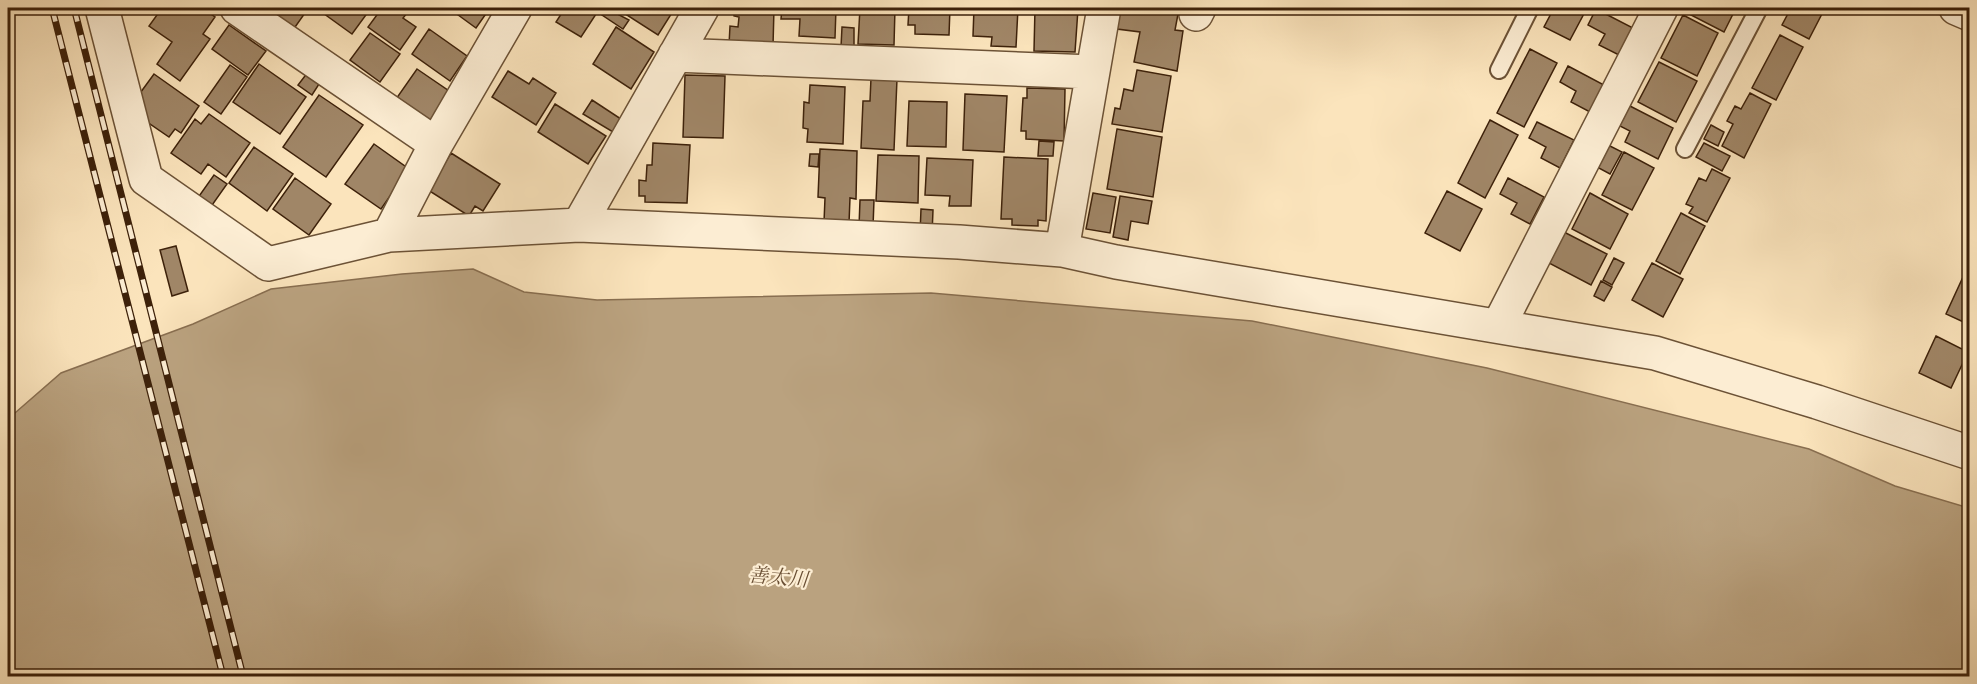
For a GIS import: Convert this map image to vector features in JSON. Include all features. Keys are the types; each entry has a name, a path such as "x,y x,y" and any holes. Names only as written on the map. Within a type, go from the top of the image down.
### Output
{"street":[{"path":"102,8 147,179 268,264 389,235 579,225 912,240 1062,250 1655,352 1817,402 1970,453"},
{"path":"237,8 436,144"},
{"path":"389,235 436,144 515,8"},
{"path":"579,225 702,8"},
{"path":"1062,250 1104,8"},
{"path":"1499,325 1661,8"},
{"path":"1956,8 1970,14"},
{"path":"675,55 1092,72"}],"lane":[{"path":"1499,70 1530,8"},
{"path":"1685,149 1759,8"}],"water":[{"name":"善太川","path":"473,269 524,292 597,300 931,293 1252,321 1487,368 1809,449 1895,486 1969,508 1969,676 8,676 8,419 61,373 193,324 271,289 402,274"}],"building":[{"path":"162,8 212,8 208,12 215,17 203,34 210,39 180,81 157,64 172,42 149,26"},
{"path":"282,8 297,8 305,13 293,30 275,17"},
{"path":"316,8 371,8 352,34"},
{"path":"382,8 402,8 408,12 403,18 416,27 400,50 368,27"},
{"path":"458,8 490,8 476,28 454,12"},
{"path":"565,8 600,8 581,37 556,22"},
{"path":"606,8 629,20 623,29 602,15"},
{"path":"620,8 675,8 658,35 619,10"},
{"path":"734,8 774,8 773,46 729,45 730,26 738,27 739,17 734,16"},
{"path":"782,8 836,8 835,38 799,36 800,19 781,19"},
{"path":"860,8 895,8 894,45 858,44"},
{"path":"909,8 950,8 949,35 915,34 915,25 908,25"},
{"path":"974,8 1018,8 1016,47 991,46 992,37 973,36"},
{"path":"1035,8 1078,9 1075,52 1034,51"},
{"path":"1120,8 1139,8 1178,14 1175,30 1183,31 1177,71 1134,62 1140,32 1117,29"},
{"path":"1554,8 1587,8 1570,40 1544,27"},
{"path":"1693,8 1736,8 1724,32 1689,14"},
{"path":"1791,8 1825,8 1809,39 1782,25"},
{"path":"1596,9 1633,28 1619,55 1599,45 1605,34 1588,25"},
{"path":"1683,15 1718,33 1697,76 1661,58"},
{"path":"229,25 266,51 248,75 212,49"},
{"path":"616,27 654,52 631,89 593,64"},
{"path":"842,27 854,28 854,47 841,47"},
{"path":"429,29 467,56 450,81 412,54"},
{"path":"370,33 400,54 380,82 350,60"},
{"path":"1780,35 1803,47 1776,100 1752,88"},
{"path":"1530,49 1557,63 1524,127 1497,113"},
{"path":"1659,62 1697,81 1676,122 1638,102"},
{"path":"259,64 306,97 280,134 233,102"},
{"path":"230,65 247,77 221,114 204,102"},
{"path":"1568,66 1604,85 1590,112 1571,102 1576,91 1560,82"},
{"path":"417,69 452,93 430,124 396,99"},
{"path":"1137,70 1171,76 1162,132 1112,124 1115,108 1120,109 1124,89 1133,91"},
{"path":"508,71 529,84 533,78 556,93 536,125 492,97"},
{"path":"308,72 321,81 312,95 298,85"},
{"path":"154,74 199,106 181,133 175,129 169,137 137,115 135,100"},
{"path":"685,75 725,76 723,138 683,137"},
{"path":"871,78 897,79 894,150 861,148 863,101 870,101"},
{"path":"810,85 845,87 843,144 807,142 808,129 803,128 804,102 809,103"},
{"path":"1027,88 1065,89 1064,141 1026,139 1026,131 1021,131 1023,98 1027,98"},
{"path":"1750,93 1771,104 1744,158 1722,146 1733,124 1727,121 1735,106 1741,109"},
{"path":"965,94 1007,96 1004,152 963,150"},
{"path":"319,95 363,125 326,177 283,147"},
{"path":"592,100 621,119 613,132 583,114"},
{"path":"909,101 947,102 946,147 907,146"},
{"path":"555,104 606,136 588,164 538,132"},
{"path":"1628,105 1673,128 1658,159 1625,142 1630,131 1618,125"},
{"path":"209,114 250,143 226,177 208,164 201,174 171,153 195,119 201,124"},
{"path":"1490,120 1518,135 1485,198 1458,183"},
{"path":"1537,122 1574,140 1560,168 1541,158 1546,147 1529,138"},
{"path":"1711,125 1724,132 1718,146 1704,139"},
{"path":"1117,129 1162,137 1153,197 1107,189"},
{"path":"1039,141 1054,142 1053,156 1038,156"},
{"path":"653,143 690,145 687,203 645,202 645,196 639,196 639,180 646,181 647,165 652,165"},
{"path":"1704,143 1730,156 1722,171 1696,157"},
{"path":"374,144 409,169 381,209 345,184"},
{"path":"1606,144 1622,152 1610,174 1595,166"},
{"path":"254,147 293,174 267,211 229,183"},
{"path":"820,149 857,151 856,199 850,198 849,223 824,222 825,198 818,197"},
{"path":"1624,152 1654,168 1632,210 1602,195"},
{"path":"451,153 500,184 483,211 475,206 469,216 428,190"},
{"path":"810,154 819,154 818,167 809,166"},
{"path":"878,155 919,156 918,203 876,201"},
{"path":"1004,157 1048,159 1046,221 1038,220 1038,226 1012,225 1012,219 1001,219"},
{"path":"927,158 973,160 971,206 949,206 950,196 925,195"},
{"path":"1712,169 1730,178 1707,222 1689,213 1693,207 1686,204 1699,178 1706,181"},
{"path":"214,175 227,184 210,208 197,199"},
{"path":"295,178 331,204 309,235 273,209"},
{"path":"1508,178 1544,197 1530,224 1511,214 1517,203 1500,194"},
{"path":"1447,191 1482,209 1460,251 1425,233"},
{"path":"1093,193 1116,197 1110,233 1086,229"},
{"path":"1590,193 1628,214 1610,249 1572,229"},
{"path":"1120,196 1152,201 1148,224 1131,221 1128,240 1113,237"},
{"path":"860,200 874,200 873,227 859,227"},
{"path":"921,209 933,210 932,235 920,234"},
{"path":"1681,213 1705,226 1680,274 1656,261"},
{"path":"1562,231 1607,254 1591,285 1547,262"},
{"path":"176,246 188,291 172,296 160,250"},
{"path":"1614,258 1624,263 1612,285 1603,280"},
{"path":"1652,263 1683,279 1663,317 1632,300"},
{"path":"1963,277 1970,280 1970,325 1946,314"},
{"path":"1601,281 1612,287 1604,301 1594,296"},
{"path":"1936,336 1968,352 1951,388 1919,373"}],"railway":[{"path":"52,8 223,676"},
{"path":"74,8 243,676"}]}
